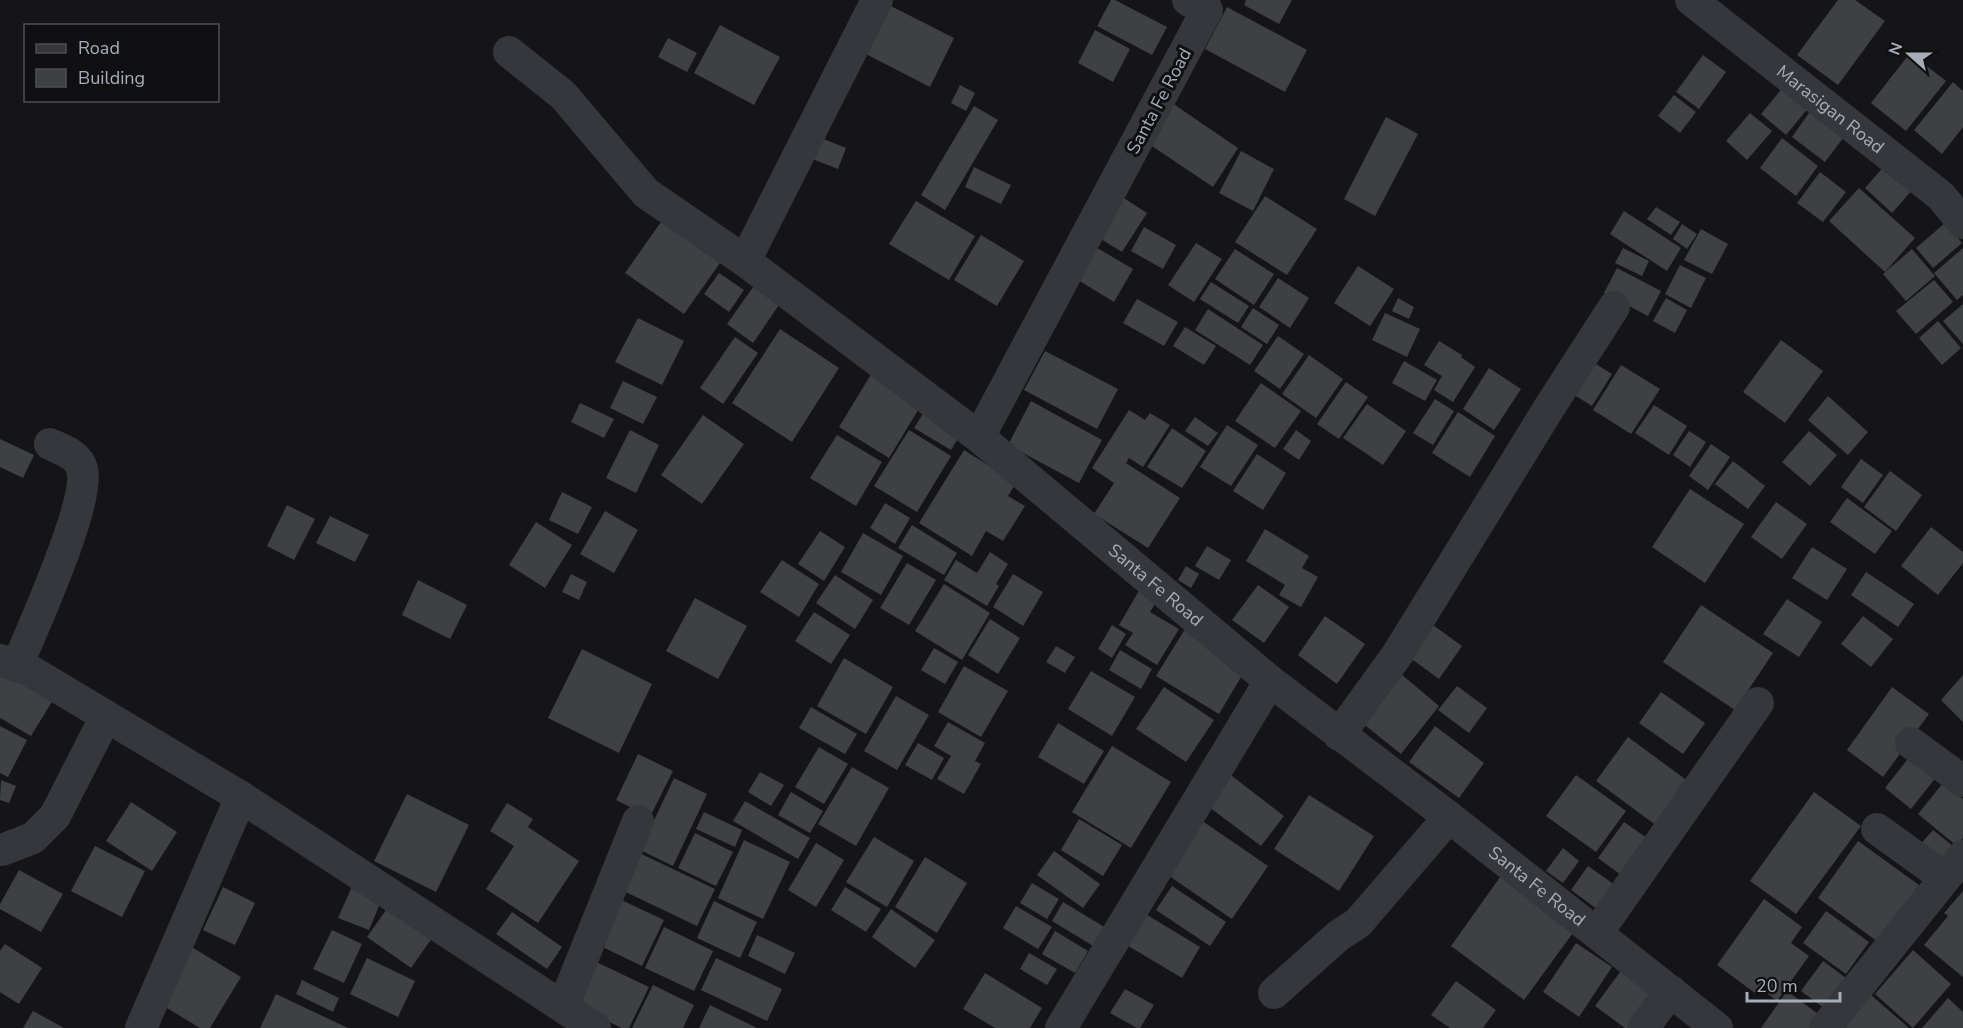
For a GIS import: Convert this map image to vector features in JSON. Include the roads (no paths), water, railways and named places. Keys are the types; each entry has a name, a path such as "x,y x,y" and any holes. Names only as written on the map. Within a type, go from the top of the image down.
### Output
{"street":[{"path":"745,261 877,0"},
{"name":"Marasigan Road","path":"1691,0 1941,196 1963,223"},
{"name":"Santa Fe Road","path":"1198,5 979,437 1270,681 1449,817 1717,1028"},
{"path":"509,52 563,95 646,193 745,261 979,437"},
{"path":"1339,735 1397,655 1614,307"},
{"path":"50,444 75,456 82,469 82,489 74,526 8,663 29,670 241,797 595,1028"},
{"path":"1061,1028 1270,681"},
{"path":"1597,933 1758,703"},
{"path":"2,850 33,838 55,816 106,716"},
{"path":"1911,743 1963,781"},
{"path":"141,1028 241,797"},
{"path":"1274,993 1338,936 1358,923 1449,817"},
{"path":"563,1007 638,822"},
{"path":"1825,1028 1954,867 1877,829"},
{"path":"1643,1028 1671,991"}]}
